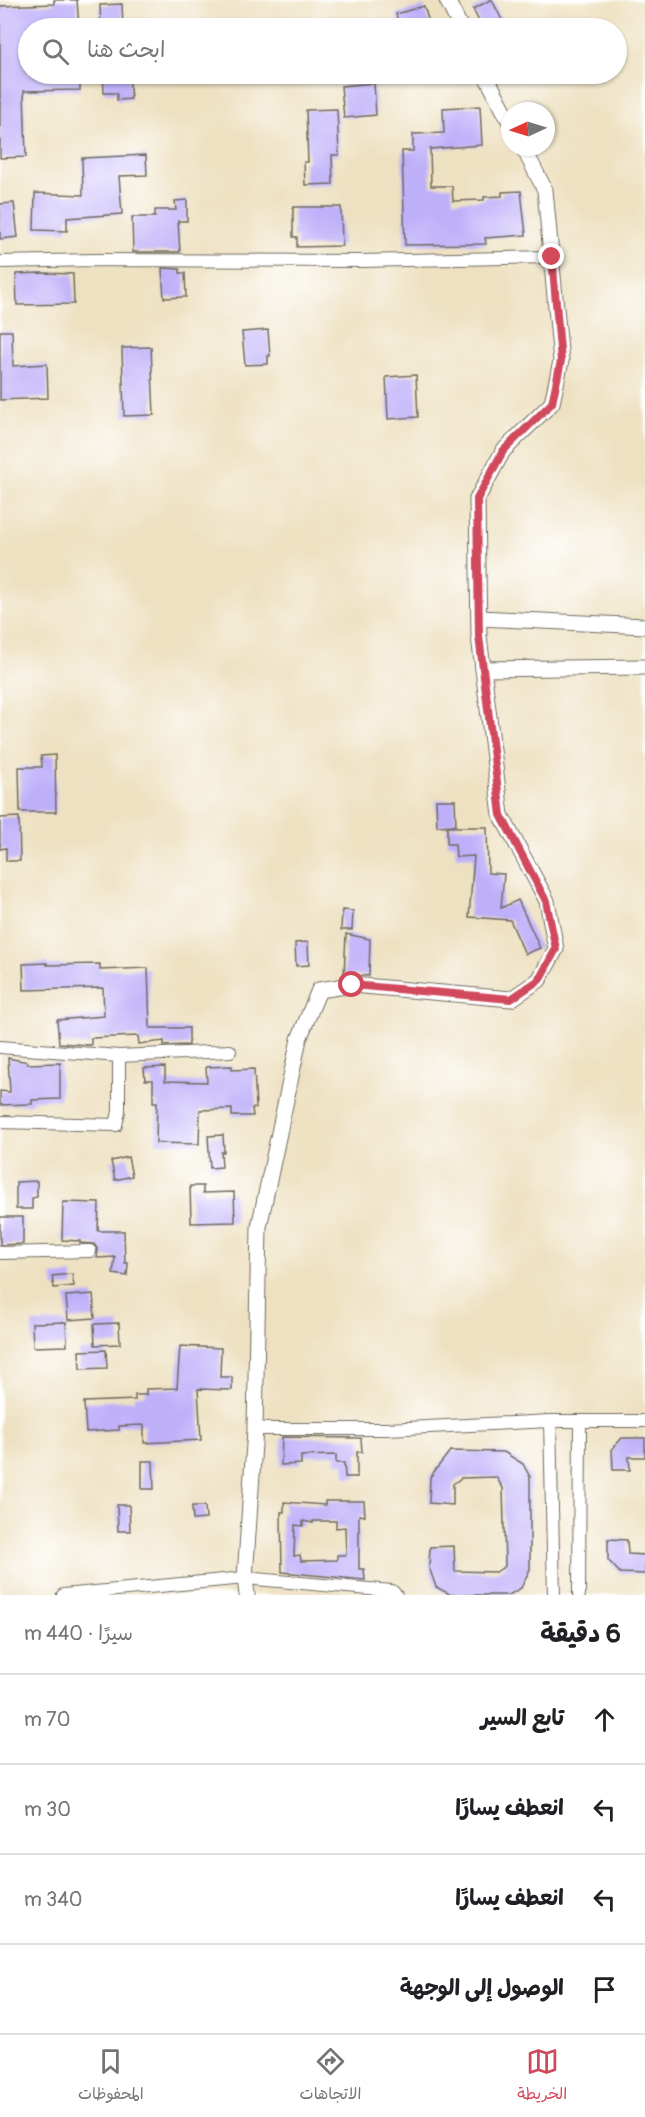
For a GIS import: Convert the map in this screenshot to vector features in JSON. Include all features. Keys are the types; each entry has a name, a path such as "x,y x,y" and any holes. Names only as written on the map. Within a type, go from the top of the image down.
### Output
{"street":[{"path":"447,0 456,18"},
{"path":"490,84 501,105"},
{"path":"247,1595 245,1578 255,1430 259,1227 299,1039 320,990 352,985 511,999 539,980 556,949 546,901 501,815 479,618 477,499 503,451 552,403 561,361 545,190 528,156"},
{"path":"0,262 552,257"},
{"path":"479,618 645,626"},
{"path":"483,669 645,667"},
{"path":"0,1047 118,1056 230,1051"},
{"path":"0,1122 116,1125 120,1111 118,1056"},
{"path":"0,1253 90,1251"},
{"path":"255,1430 387,1429 549,1421 645,1421"},
{"path":"549,1421 554,1595"},
{"path":"579,1595 580,1421"},
{"path":"63,1595 245,1578 392,1591 396,1595"}],"building":[{"path":"54,0 77,0 78,18 18,18 18,84 80,84 80,90 24,91 26,157 0,158 0,6 54,4"},
{"path":"492,0 501,18 477,18 473,9"},
{"path":"122,4 123,18 101,18 100,5"},
{"path":"424,6 428,18 397,18 396,14"},
{"path":"104,84 130,84 131,99 117,100 117,93 104,93"},
{"path":"374,84 376,115 344,118 341,86"},
{"path":"480,106 482,145 430,149 431,186 452,186 453,201 484,200 484,197 502,196 502,192 521,191 526,235 485,238 486,244 405,245 402,151 413,151 413,134 444,133 443,108"},
{"path":"337,109 339,155 332,155 333,184 305,185 304,162 308,162 306,110"},
{"path":"146,155 147,175 119,176 122,214 67,218 67,231 34,230 35,193 83,195 82,158"},
{"path":"187,200 187,221 178,221 180,252 133,252 132,217 155,217 155,210 176,210 175,201"},
{"path":"14,203 18,237 0,239 0,204"},
{"path":"293,207 341,207 342,246 297,247 297,237 293,237"},
{"path":"162,268 180,269 180,273 185,273 186,297 164,298"},
{"path":"16,274 73,274 74,304 17,305"},
{"path":"268,330 270,356 268,356 268,364 245,365 242,332"},
{"path":"0,331 12,331 13,366 47,364 48,398 0,400"},
{"path":"151,347 154,415 124,416 122,348"},
{"path":"416,375 418,417 388,419 386,377"},
{"path":"55,755 56,812 20,812 19,767 42,767 41,756"},
{"path":"436,800 455,800 456,825 437,826"},
{"path":"19,817 20,861 6,861 6,848 0,849 0,818"},
{"path":"447,827 487,827 488,873 504,874 501,908 518,900 540,948 525,954 510,920 469,917 474,856 456,857 455,844 447,844"},
{"path":"342,910 353,911 352,930 341,930"},
{"path":"346,934 370,939 369,976 344,975"},
{"path":"308,942 309,965 296,966 295,943"},
{"path":"47,963 47,965 100,964 100,970 148,968 150,1028 189,1028 189,1045 164,1046 164,1041 139,1044 138,1036 91,1038 91,1045 59,1043 57,1020 104,1016 103,988 24,990 23,964"},
{"path":"8,1058 28,1062 27,1064 60,1063 60,1099 32,1100 32,1104 0,1105 0,1091 10,1092"},
{"path":"232,1066 232,1070 254,1069 256,1108 252,1108 253,1116 232,1116 232,1109 200,1110 199,1144 156,1143 157,1102 153,1102 153,1080 145,1080 144,1068 165,1067 165,1081 207,1082 206,1067"},
{"path":"223,1135 222,1167 210,1168 208,1136"},
{"path":"128,1157 132,1176 115,1180 111,1161"},
{"path":"37,1181 37,1197 32,1198 32,1209 16,1209 16,1182"},
{"path":"190,1186 203,1186 203,1193 234,1192 235,1222 191,1223"},
{"path":"63,1202 99,1203 98,1231 124,1231 125,1263 128,1263 127,1276 113,1274 115,1257 97,1258 98,1250 94,1244 62,1240"},
{"path":"0,1217 23,1217 23,1244 0,1245"},
{"path":"72,1274 74,1286 54,1288 52,1276"},
{"path":"93,1294 95,1318 68,1320 66,1296"},
{"path":"66,1322 67,1346 33,1347 32,1323"},
{"path":"119,1323 120,1344 95,1345 94,1324"},
{"path":"180,1346 221,1348 220,1377 232,1377 232,1390 198,1389 201,1440 144,1443 144,1425 119,1426 119,1430 86,1432 84,1402 135,1400 135,1395 146,1395 146,1389 177,1388"},
{"path":"106,1350 107,1368 80,1369 79,1351"},
{"path":"282,1437 361,1438 362,1452 357,1452 357,1477 345,1477 344,1463 336,1463 336,1455 301,1456 301,1464 281,1465"},
{"path":"622,1438 645,1438 645,1457 629,1457 630,1470 613,1470 612,1449"},
{"path":"450,1451 504,1452 523,1464 530,1477 530,1569 521,1588 509,1595 451,1595 436,1587 429,1567 430,1547 454,1546 455,1571 496,1572 505,1566 503,1488 496,1477 461,1478 453,1484 453,1505 429,1503 430,1477"},
{"path":"142,1461 153,1461 154,1489 142,1489"},
{"path":"325,1501 364,1501 365,1516 359,1515 359,1569 364,1569 365,1580 282,1572 281,1512 284,1512 284,1502 325,1505","holes":["303,1521 313,1523 313,1521 336,1521 336,1528 345,1527 346,1555 337,1555 337,1560 301,1561 300,1555 294,1556 295,1525 303,1526"]},
{"path":"117,1505 129,1505 130,1531 118,1531"},
{"path":"192,1506 205,1506 206,1519 193,1520"},
{"path":"608,1539 627,1540 628,1554 645,1555 645,1574 620,1573 608,1560"}],"route":[{"path":"352,985 511,999 539,980 556,949 546,901 501,815 479,636 477,499 503,451 552,403 561,361 552,257"}]}
